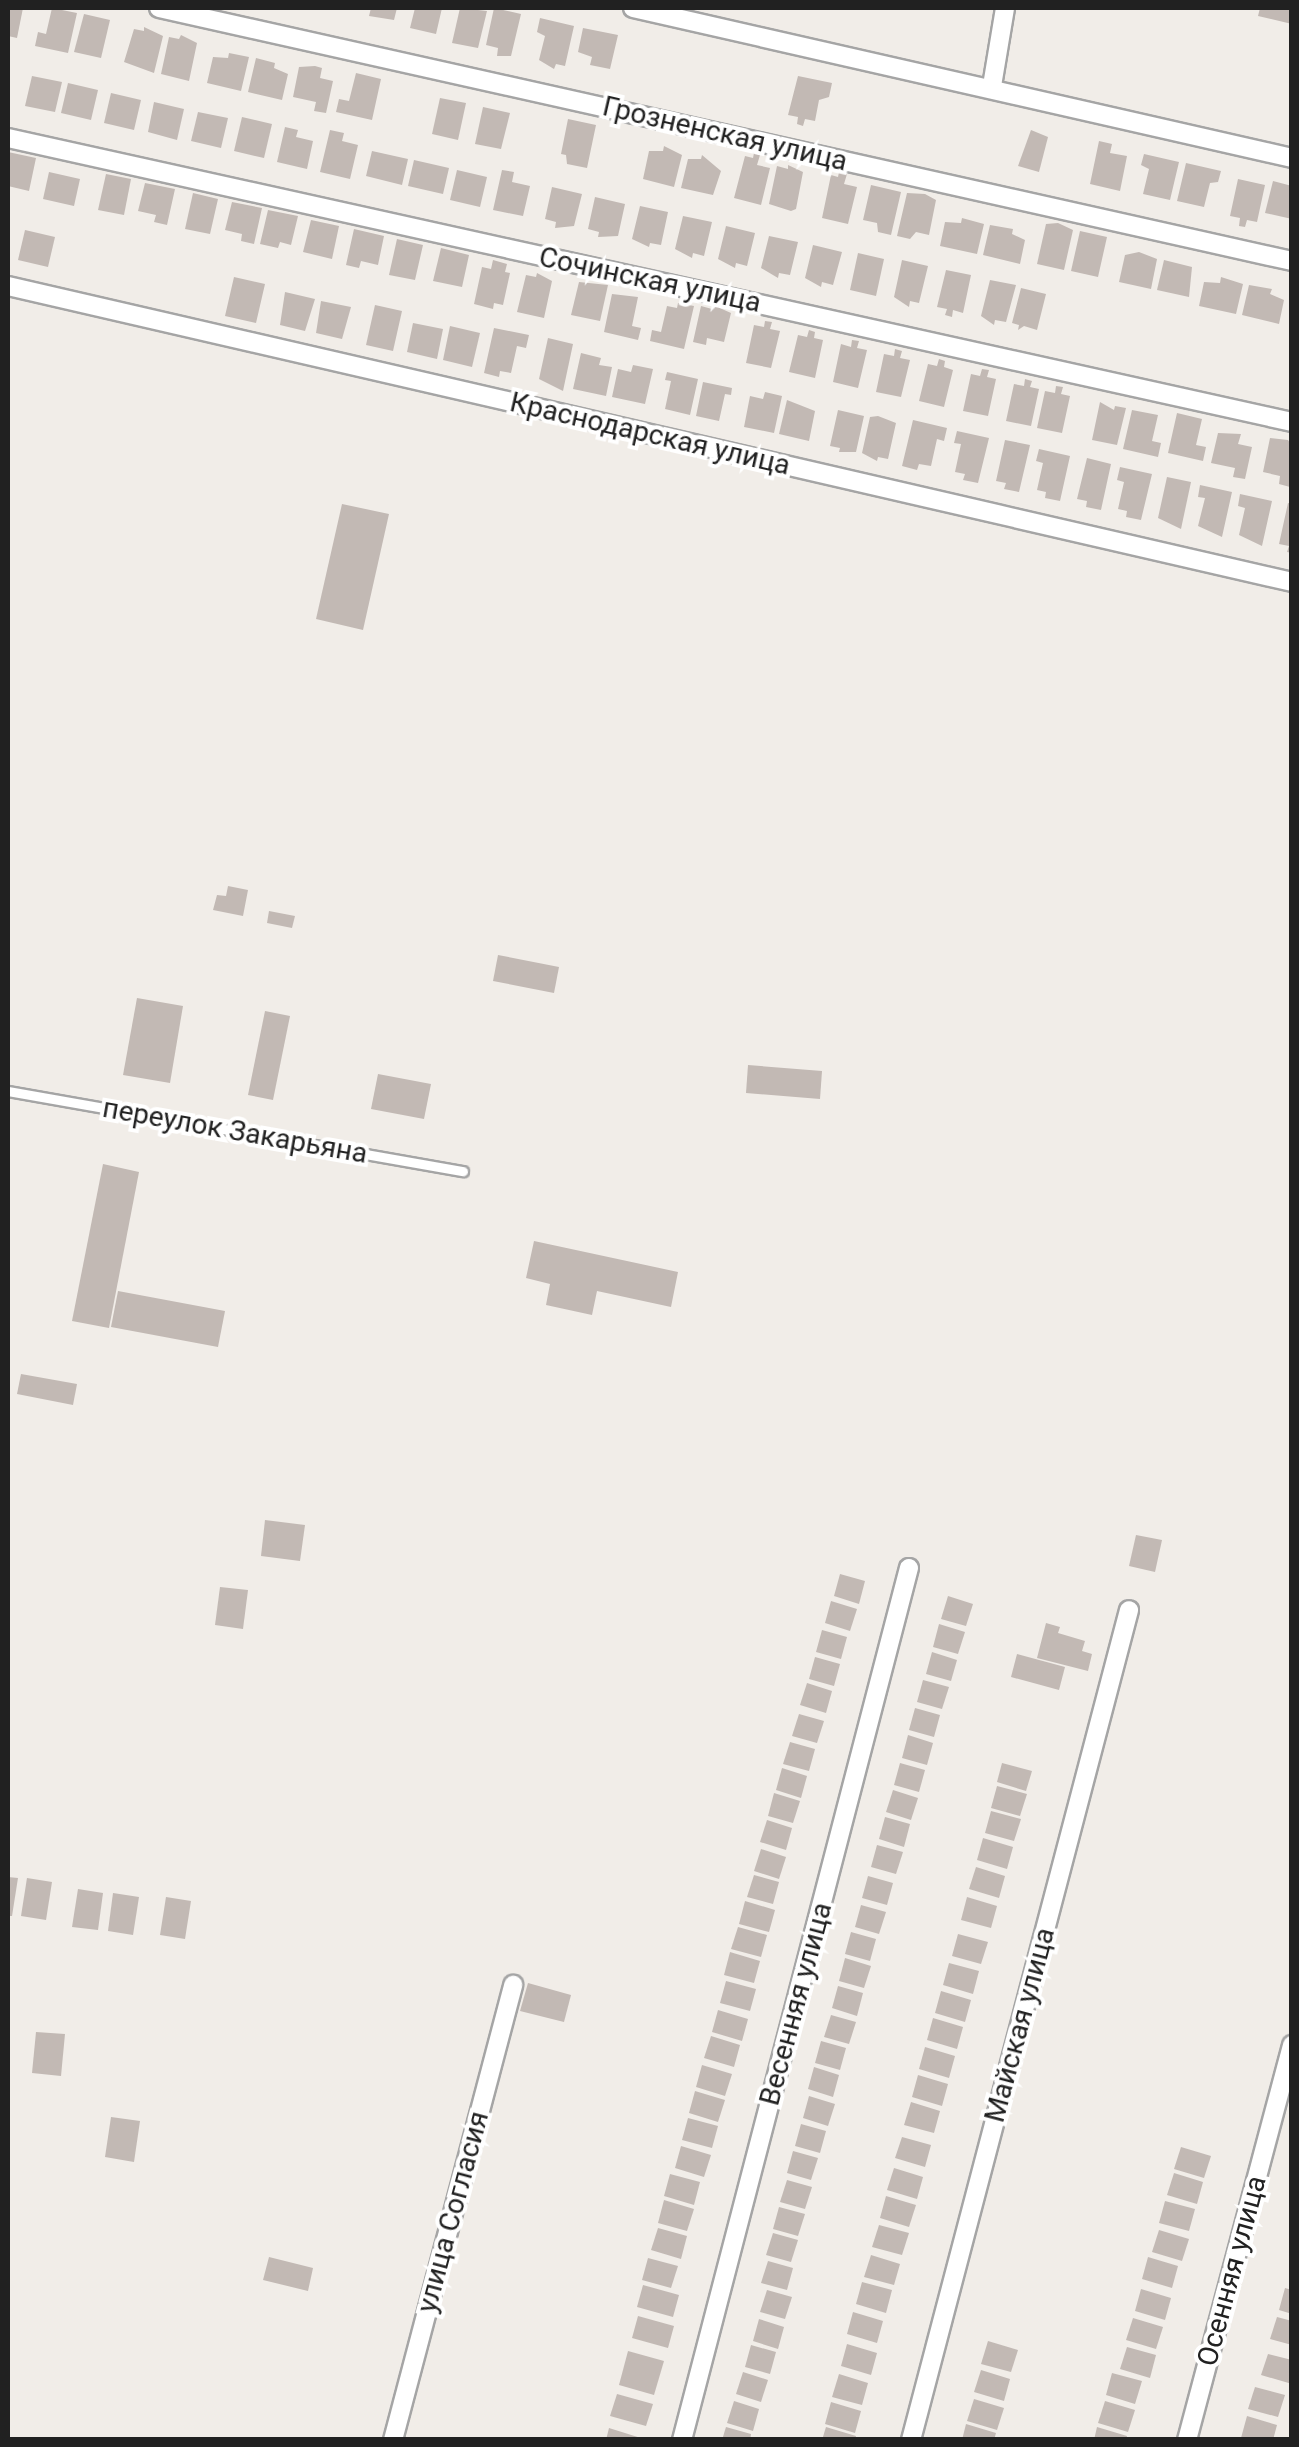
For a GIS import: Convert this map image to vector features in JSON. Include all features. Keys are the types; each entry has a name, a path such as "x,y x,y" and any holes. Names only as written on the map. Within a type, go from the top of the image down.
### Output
{"street":[{"name":"Грозненская улица","path":"160,8 1292,261"},
{"path":"634,8 992,86 1292,158"},
{"path":"992,86 1005,8"},
{"name":"Сочинская улица","path":"8,138 1292,422"},
{"name":"Краснодарская улица","path":"8,286 1292,582"},
{"name":"Весенняя улица","path":"682,2440 909,1568"},
{"name":"Майская улица","path":"911,2440 1128,1610"},
{"name":"улица Согласия","path":"393,2440 514,1985"},
{"name":"Осенняя улица","path":"1188,2440 1292,2045"}],"lane":[{"name":"переулок Закарьяна","path":"8,1090 463,1171"}],"building":[{"path":"8,8 23,8 17,38 8,36"},
{"path":"52,8 77,13 68,53 35,46 38,32 46,34"},
{"path":"371,8 397,8 394,20 369,16"},
{"path":"415,8 442,8 436,34 410,28"},
{"path":"460,8 487,11 478,48 452,43"},
{"path":"494,8 521,14 511,56 497,56 498,48 486,45"},
{"path":"1260,8 1292,8 1292,24 1258,16"},
{"path":"84,14 110,20 101,58 74,52"},
{"path":"540,18 574,26 565,66 556,64 554,69 539,60 545,36 537,32"},
{"path":"144,27 163,36 154,73 124,62 134,29 144,31"},
{"path":"583,28 618,35 610,69 590,65 592,57 578,52"},
{"path":"181,35 197,43 189,81 161,74 169,37 179,39"},
{"path":"229,53 249,57 241,91 207,83 213,57 228,58"},
{"path":"256,58 275,63 274,68 288,74 282,100 248,92"},
{"path":"299,67 322,68 320,78 333,81 326,113 314,111 316,102 293,97"},
{"path":"356,73 381,79 372,120 336,112 339,99 349,101"},
{"path":"32,76 62,82 55,112 25,106"},
{"path":"798,76 832,83 829,97 819,100 815,121 805,119 803,126 797,124 798,117 788,115"},
{"path":"68,83 98,90 91,120 61,113"},
{"path":"111,93 141,100 134,130 104,123"},
{"path":"440,98 466,103 458,140 432,134"},
{"path":"154,102 184,109 177,140 148,132"},
{"path":"483,107 510,113 501,149 475,144"},
{"path":"198,112 228,118 221,148 191,141"},
{"path":"242,117 272,124 264,158 234,151"},
{"path":"568,119 596,125 587,168 567,164 566,155 561,154"},
{"path":"285,127 298,130 296,137 313,141 307,169 277,162"},
{"path":"330,130 344,133 342,141 358,145 350,179 320,172"},
{"path":"1031,130 1048,137 1039,172 1018,166"},
{"path":"1099,141 1112,144 1110,153 1127,156 1120,191 1090,184"},
{"path":"664,146 682,155 674,187 643,179 649,151 663,151"},
{"path":"372,151 408,159 402,185 366,176"},
{"path":"8,152 36,158 29,191 8,186"},
{"path":"754,153 760,155 757,165 770,168 761,205 734,198 745,156 753,158"},
{"path":"1144,154 1179,162 1170,200 1143,194 1149,169 1141,165"},
{"path":"702,155 721,171 713,195 681,188 688,159 701,159"},
{"path":"414,160 449,168 443,194 408,186"},
{"path":"1186,163 1221,171 1218,182 1210,183 1204,207 1177,201"},
{"path":"788,165 803,172 796,209 791,211 769,204 777,166 788,169"},
{"path":"457,170 487,177 480,207 450,200"},
{"path":"502,170 514,172 512,182 530,186 523,216 493,210"},
{"path":"49,172 80,179 74,206 43,199"},
{"path":"839,172 847,174 844,184 857,187 848,224 822,218 831,175 838,177"},
{"path":"106,174 131,179 124,215 98,210"},
{"path":"1238,179 1265,185 1257,222 1247,220 1245,227 1239,226 1240,218 1230,216"},
{"path":"1273,181 1292,186 1292,219 1265,213"},
{"path":"145,183 175,189 167,225 154,222 156,215 138,211"},
{"path":"871,185 901,192 891,235 878,232 877,223 863,220"},
{"path":"552,187 582,194 574,226 555,228 556,222 545,219"},
{"path":"193,193 218,199 210,234 185,229"},
{"path":"907,193 925,194 936,200 929,235 916,232 910,239 897,236"},
{"path":"595,197 625,204 618,236 598,237 599,232 588,229"},
{"path":"232,202 262,208 254,244 241,241 242,234 225,230"},
{"path":"640,206 668,212 661,245 650,243 649,247 632,239"},
{"path":"268,210 298,216 291,245 280,242 278,248 260,244"},
{"path":"683,216 712,222 704,256 693,253 692,258 675,249"},
{"path":"962,218 984,224 977,254 940,246 945,222 961,223"},
{"path":"311,220 339,226 332,259 303,252"},
{"path":"1058,223 1073,230 1064,270 1037,264 1046,224"},
{"path":"990,225 1013,229 1012,234 1025,240 1020,264 983,255"},
{"path":"726,226 755,233 747,266 736,263 735,268 718,259"},
{"path":"354,229 384,236 378,265 361,261 359,268 346,265"},
{"path":"25,230 55,237 48,267 18,260"},
{"path":"1080,231 1107,237 1098,277 1071,271"},
{"path":"769,236 798,242 790,275 779,273 778,278 761,268"},
{"path":"397,239 423,245 415,280 389,275"},
{"path":"813,245 842,252 833,285 822,282 821,287 805,278"},
{"path":"441,248 469,255 462,287 433,281"},
{"path":"1139,252 1157,259 1151,289 1119,282 1125,255"},
{"path":"858,253 884,259 876,296 850,290"},
{"path":"493,260 507,264 505,272 510,273 503,305 494,303 493,309 474,304 482,267 491,269"},
{"path":"902,260 928,266 919,303 910,301 909,307 894,297"},
{"path":"1164,260 1192,267 1189,297 1157,290"},
{"path":"946,270 971,275 963,313 953,310 952,317 945,315 947,309 937,307"},
{"path":"537,273 552,281 544,318 517,312 526,275 536,277"},
{"path":"234,277 265,284 256,323 225,316"},
{"path":"1221,277 1243,284 1236,314 1199,306 1204,282 1220,283"},
{"path":"990,280 1016,285 1006,322 995,320 994,325 981,316"},
{"path":"579,282 608,285 600,321 571,315"},
{"path":"1249,285 1272,289 1270,294 1284,300 1279,324 1242,315"},
{"path":"1021,288 1046,294 1037,330 1024,326 1018,330 1019,325 1012,323"},
{"path":"285,292 315,299 305,331 280,325"},
{"path":"612,294 638,297 632,326 641,328 638,340 604,332"},
{"path":"321,301 351,307 342,339 316,333"},
{"path":"678,303 694,306 684,349 650,341 652,330 661,332 667,306 677,308"},
{"path":"375,305 402,311 393,351 366,345"},
{"path":"713,305 731,313 724,342 707,338 706,345 693,342 701,306 712,309"},
{"path":"765,321 772,322 770,329 780,331 771,368 746,363 754,325 764,327"},
{"path":"413,323 443,329 437,359 407,352"},
{"path":"450,326 480,333 472,367 443,360"},
{"path":"494,328 529,335 526,348 517,346 511,373 500,371 499,377 484,373"},
{"path":"809,330 815,332 814,338 823,340 815,378 789,372 798,335 807,337"},
{"path":"548,338 573,344 563,391 539,379"},
{"path":"852,340 859,341 857,348 867,350 858,388 833,382 841,344 851,347"},
{"path":"895,349 902,351 900,358 910,360 901,397 876,392 884,354 894,356"},
{"path":"581,353 601,358 599,365 612,367 606,396 573,389"},
{"path":"939,359 945,361 944,367 953,370 944,407 919,401 928,364 937,366"},
{"path":"633,365 653,369 645,404 612,397 618,369 631,372"},
{"path":"982,369 989,370 987,377 996,379 988,416 963,411 971,374 980,376"},
{"path":"667,372 698,379 690,415 665,409 671,381 665,380"},
{"path":"1025,379 1032,381 1030,387 1039,389 1031,426 1006,421 1014,384 1024,386"},
{"path":"703,382 732,388 731,395 725,394 719,421 696,416"},
{"path":"1056,386 1063,387 1061,394 1070,396 1062,433 1037,428 1045,391 1055,393"},
{"path":"765,392 782,396 774,433 744,427 750,396 763,399"},
{"path":"787,400 815,411 809,441 779,434"},
{"path":"1100,402 1114,410 1115,406 1126,408 1117,445 1092,440"},
{"path":"838,410 864,416 856,452 839,452 840,448 830,446"},
{"path":"1132,410 1158,415 1152,441 1161,443 1158,457 1123,449"},
{"path":"1177,413 1202,419 1196,445 1206,447 1203,461 1168,453"},
{"path":"870,417 896,423 888,459 878,457 877,461 862,453"},
{"path":"913,420 947,428 944,441 937,439 931,466 919,464 917,470 902,466"},
{"path":"957,431 989,438 978,483 963,480 965,474 955,472 961,444 954,443"},
{"path":"1218,433 1241,434 1238,444 1252,447 1245,479 1233,477 1235,468 1211,463"},
{"path":"1270,438 1288,440 1292,446 1290,487 1279,484 1280,476 1263,472"},
{"path":"1005,440 1030,445 1019,492 1004,489 1006,483 996,481"},
{"path":"1039,449 1070,456 1060,501 1045,498 1046,492 1037,490 1043,463 1036,461"},
{"path":"1087,458 1111,464 1101,510 1086,507 1087,501 1077,499"},
{"path":"1120,467 1152,474 1141,520 1126,517 1127,511 1118,509 1124,482 1117,480"},
{"path":"1167,477 1191,482 1181,529 1158,518"},
{"path":"1200,485 1232,492 1222,537 1198,526 1205,498 1198,497"},
{"path":"1240,494 1272,501 1262,546 1239,535 1245,508 1238,506"},
{"path":"1288,503 1292,504 1292,553 1287,552 1289,546 1279,544"},
{"path":"342,504 389,514 363,630 316,619"},
{"path":"228,886 248,890 243,916 213,910 217,895 226,896"},
{"path":"269,911 295,916 292,928 267,923"},
{"path":"498,955 559,967 554,993 493,981"},
{"path":"137,998 183,1006 170,1083 123,1075"},
{"path":"265,1011 290,1016 273,1100 248,1095"},
{"path":"748,1065 822,1071 820,1099 746,1093"},
{"path":"378,1074 431,1084 424,1119 371,1109"},
{"path":"103,1164 139,1172 109,1328 72,1321"},
{"path":"534,1241 678,1272 671,1307 597,1291 592,1315 546,1305 550,1284 526,1278"},
{"path":"118,1291 225,1311 218,1347 111,1327"},
{"path":"21,1374 77,1384 73,1405 17,1394"},
{"path":"265,1520 305,1525 300,1561 261,1556"},
{"path":"1136,1535 1162,1540 1155,1572 1129,1566"},
{"path":"840,1574 865,1581 859,1604 834,1596"},
{"path":"220,1587 248,1590 243,1629 215,1625"},
{"path":"948,1596 973,1604 966,1626 941,1619"},
{"path":"831,1601 857,1609 850,1631 825,1623"},
{"path":"1046,1623 1060,1627 1058,1633 1085,1641 1082,1651 1092,1654 1088,1671 1037,1658"},
{"path":"939,1624 965,1632 958,1654 933,1647"},
{"path":"822,1630 847,1637 841,1659 816,1652"},
{"path":"932,1652 957,1660 951,1681 926,1674"},
{"path":"1017,1654 1065,1667 1059,1690 1011,1677"},
{"path":"815,1657 840,1664 834,1686 809,1679"},
{"path":"923,1680 949,1687 942,1709 917,1702"},
{"path":"807,1683 832,1691 826,1713 800,1705"},
{"path":"915,1708 940,1715 934,1737 909,1730"},
{"path":"799,1714 824,1721 817,1743 792,1736"},
{"path":"908,1735 933,1743 927,1765 902,1758"},
{"path":"790,1742 815,1749 809,1771 783,1764"},
{"path":"900,1763 925,1770 919,1792 894,1785"},
{"path":"1002,1763 1032,1771 1026,1791 997,1782"},
{"path":"782,1768 807,1776 801,1798 776,1790"},
{"path":"997,1786 1027,1794 1020,1816 991,1808"},
{"path":"893,1790 918,1798 911,1820 886,1812"},
{"path":"774,1793 800,1801 793,1823 768,1816"},
{"path":"991,1811 1021,1819 1014,1841 985,1833"},
{"path":"885,1817 910,1824 904,1847 879,1839"},
{"path":"767,1820 792,1828 786,1850 760,1842"},
{"path":"983,1838 1013,1847 1007,1869 977,1860"},
{"path":"877,1845 903,1852 896,1874 871,1867"},
{"path":"761,1849 786,1857 779,1879 754,1871"},
{"path":"976,1867 1005,1876 999,1898 969,1889"},
{"path":"754,1875 779,1882 773,1904 747,1897"},
{"path":"868,1876 893,1883 887,1905 862,1898"},
{"path":"8,1877 18,1878 12,1916 8,1916"},
{"path":"27,1878 52,1882 46,1920 21,1916"},
{"path":"78,1889 103,1893 98,1930 72,1927"},
{"path":"113,1893 139,1897 133,1935 108,1931"},
{"path":"166,1897 191,1901 185,1939 160,1935"},
{"path":"967,1897 997,1906 991,1928 961,1920"},
{"path":"745,1901 775,1910 769,1932 739,1924"},
{"path":"861,1905 886,1912 879,1934 855,1927"},
{"path":"738,1927 767,1935 761,1957 731,1949"},
{"path":"851,1932 876,1939 870,1961 845,1954"},
{"path":"958,1934 988,1942 981,1964 952,1956"},
{"path":"730,1952 760,1961 754,1983 724,1975"},
{"path":"845,1958 871,1966 864,1988 839,1981"},
{"path":"949,1963 979,1971 973,1994 943,1985"},
{"path":"726,1981 756,1989 750,2011 720,2003"},
{"path":"528,1983 571,1995 564,2022 520,2011"},
{"path":"838,1986 863,1993 857,2016 832,2008"},
{"path":"941,1991 971,2000 965,2022 935,2013"},
{"path":"718,2010 748,2019 742,2041 712,2032"},
{"path":"831,2015 856,2022 849,2044 824,2037"},
{"path":"933,2018 963,2027 957,2049 927,2040"},
{"path":"36,2032 65,2034 61,2076 32,2073"},
{"path":"711,2036 740,2045 734,2067 704,2058"},
{"path":"821,2041 846,2048 840,2070 815,2063"},
{"path":"925,2047 955,2056 949,2078 919,2069"},
{"path":"702,2065 732,2074 725,2096 696,2087"},
{"path":"814,2067 839,2075 833,2097 808,2089"},
{"path":"918,2075 948,2084 942,2106 912,2097"},
{"path":"695,2091 725,2100 718,2122 689,2113"},
{"path":"809,2096 835,2104 828,2126 803,2118"},
{"path":"911,2102 940,2111 934,2133 904,2125"},
{"path":"111,2117 140,2121 134,2162 105,2157"},
{"path":"688,2118 718,2126 712,2148 682,2140"},
{"path":"801,2124 826,2131 820,2153 795,2146"},
{"path":"902,2137 931,2145 925,2167 895,2158"},
{"path":"681,2146 711,2155 704,2177 675,2168"},
{"path":"1181,2147 1211,2156 1204,2178 1174,2169"},
{"path":"793,2151 818,2158 811,2180 787,2173"},
{"path":"894,2168 923,2177 917,2199 887,2190"},
{"path":"1174,2173 1203,2182 1197,2204 1167,2195"},
{"path":"670,2174 700,2182 694,2205 664,2196"},
{"path":"787,2180 812,2187 805,2209 780,2202"},
{"path":"886,2196 916,2205 909,2227 880,2218"},
{"path":"664,2200 694,2209 687,2231 658,2223"},
{"path":"1165,2201 1195,2209 1189,2231 1159,2223"},
{"path":"779,2207 805,2214 798,2236 773,2229"},
{"path":"879,2225 909,2233 902,2255 872,2247"},
{"path":"658,2228 687,2236 681,2259 651,2250"},
{"path":"1159,2230 1189,2239 1182,2261 1152,2252"},
{"path":"773,2233 798,2240 791,2262 766,2255"},
{"path":"871,2255 900,2264 894,2285 864,2277"},
{"path":"269,2257 313,2268 308,2291 263,2280"},
{"path":"1148,2257 1178,2266 1172,2288 1142,2279"},
{"path":"648,2258 678,2266 671,2288 642,2280"},
{"path":"768,2261 793,2268 787,2290 761,2283"},
{"path":"862,2282 892,2290 886,2313 856,2304"},
{"path":"643,2285 679,2295 673,2317 637,2307"},
{"path":"1285,2288 1292,2290 1292,2314 1279,2310"},
{"path":"1141,2289 1171,2298 1165,2320 1135,2311"},
{"path":"767,2290 792,2297 785,2319 760,2312"},
{"path":"853,2312 883,2321 877,2343 847,2334"},
{"path":"638,2316 674,2326 668,2348 632,2338"},
{"path":"1277,2317 1292,2321 1292,2345 1270,2339"},
{"path":"1133,2318 1163,2327 1156,2349 1126,2340"},
{"path":"759,2319 784,2327 778,2349 753,2341"},
{"path":"988,2341 1018,2350 1011,2372 981,2364"},
{"path":"847,2344 877,2353 871,2375 841,2366"},
{"path":"751,2345 776,2352 770,2374 745,2367"},
{"path":"1127,2347 1156,2355 1150,2378 1120,2369"},
{"path":"628,2351 664,2361 654,2395 619,2385"},
{"path":"1268,2354 1292,2360 1292,2384 1261,2375"},
{"path":"981,2370 1010,2379 1004,2401 974,2392"},
{"path":"743,2372 768,2380 761,2402 736,2394"},
{"path":"1112,2373 1142,2381 1135,2404 1106,2395"},
{"path":"839,2374 868,2383 862,2405 832,2397"},
{"path":"1255,2387 1285,2395 1278,2417 1248,2409"},
{"path":"617,2394 653,2404 646,2426 610,2416"},
{"path":"974,2399 1004,2408 997,2430 967,2421"},
{"path":"734,2401 759,2409 753,2431 727,2423"},
{"path":"1105,2401 1135,2410 1128,2432 1098,2423"},
{"path":"831,2402 861,2411 855,2433 825,2424"},
{"path":"1247,2416 1277,2425 1273,2440 1241,2438"},
{"path":"966,2424 996,2433 994,2440 962,2440"},
{"path":"726,2427 751,2434 750,2440 722,2440"},
{"path":"826,2427 856,2436 855,2440 822,2440"},
{"path":"1097,2427 1127,2436 1126,2440 1094,2440"},
{"path":"609,2428 644,2439 644,2440 606,2440"}]}
